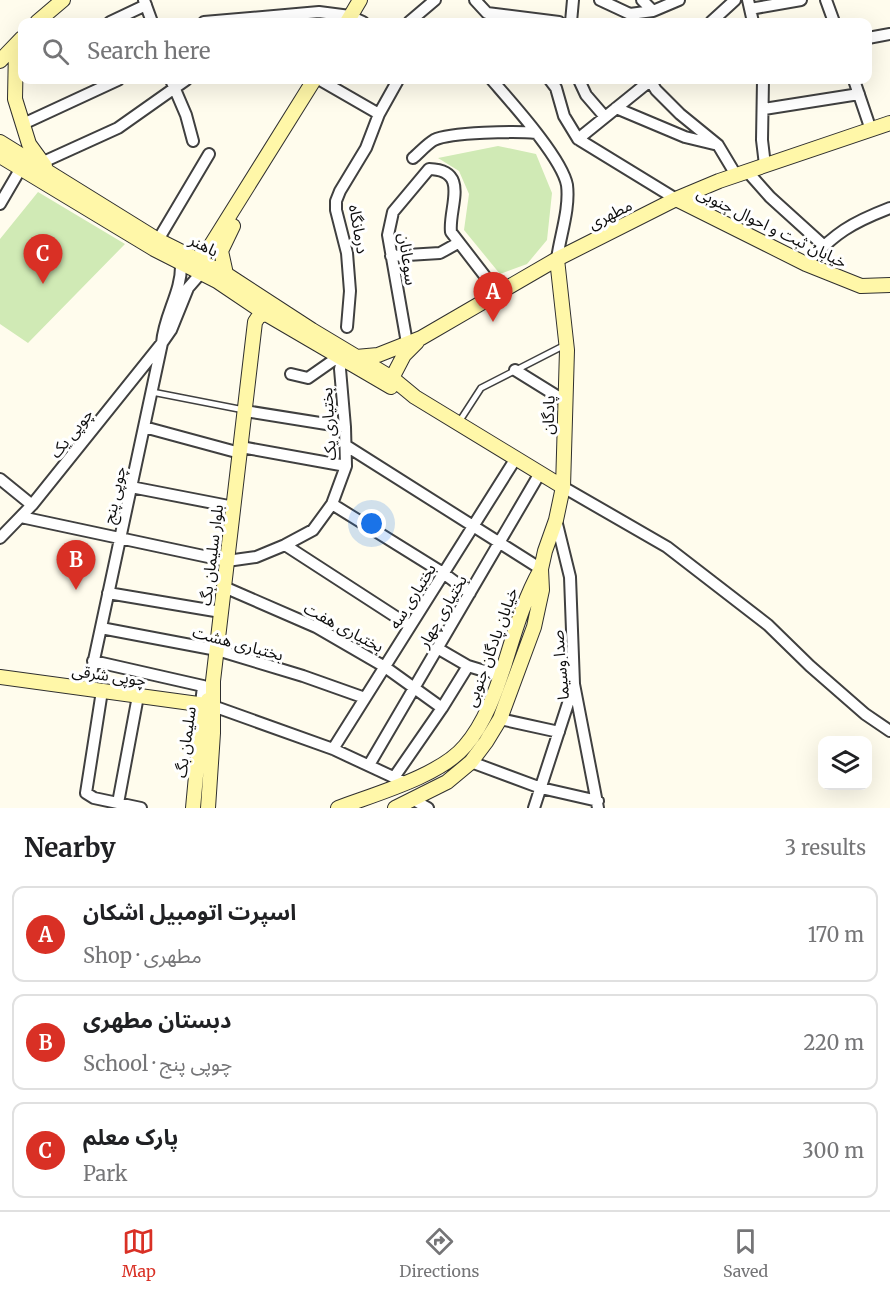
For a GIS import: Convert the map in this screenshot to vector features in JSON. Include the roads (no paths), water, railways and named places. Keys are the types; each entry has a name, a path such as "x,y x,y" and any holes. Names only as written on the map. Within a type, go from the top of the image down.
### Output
{"main road":[{"path":"42,18 63,0"},
{"path":"349,18 360,0"},
{"path":"0,50 18,36"},
{"path":"0,61 18,44"},
{"path":"18,75 15,99 22,124 41,163 53,174"},
{"path":"198,267 311,84"},
{"name":"مطهری","path":"345,358 378,355 414,341 557,259 676,199 742,173 890,123"},
{"name":"باهنر","path":"0,142 158,240 266,314 415,397 562,486"},
{"name":"باهنر","path":"0,156 181,264 226,274 345,358"},
{"path":"226,274 221,251 224,241 249,197 258,168"},
{"name":"خیابان ثبت و احوال جنوبی","path":"676,199 806,264 861,286 890,285"},
{"name":"پادگان","path":"541,569 556,520 562,486 566,344 557,259"},
{"name":"بلوار سلیمان بگ","path":"210,805 207,705 217,650 255,322 259,316 266,314"},
{"path":"387,381 414,341"},
{"name":"خیابان پادگان جنوبی","path":"338,808 401,779 446,762 465,747 480,725 501,676 529,591 541,569"},
{"name":"خیابان پادگان جنوبی","path":"395,808 447,782 471,762 500,719 534,627 542,590 541,569"},
{"name":"چوپی شرقی","path":"0,676 207,705"},
{"name":"سلیمان بگ","path":"193,808 200,733 207,705"}],"street":[{"path":"414,18 435,0"},
{"path":"475,0 487,13 527,18"},
{"path":"571,18 573,0"},
{"path":"600,0 621,4 630,14 653,11 679,0"},
{"path":"642,0 653,11"},
{"path":"715,18 735,0"},
{"path":"749,5 801,0"},
{"path":"826,0 833,18"},
{"path":"118,18 145,3 151,18"},
{"path":"250,18 319,12 344,18"},
{"path":"872,37 890,34"},
{"path":"22,124 109,84"},
{"path":"327,84 379,114"},
{"name":"درمانگاه","path":"347,327 350,291 347,253 336,210 336,201 366,148 379,114 396,84"},
{"path":"495,84 536,133 560,168 567,184 567,204 557,259"},
{"path":"552,84 564,116 578,139 676,199"},
{"path":"581,84 586,95 605,117"},
{"path":"578,139 645,84"},
{"path":"652,84 680,114 718,145 742,173 823,246"},
{"path":"763,84 762,140 765,165"},
{"path":"855,84 871,130"},
{"path":"41,163 118,128 172,85 186,115 193,141"},
{"path":"764,109 859,94"},
{"path":"616,108 685,137 718,145"},
{"path":"413,159 435,140 521,131 536,133"},
{"path":"158,240 209,154"},
{"path":"0,204 21,168"},
{"name":"سوعانان","path":"414,341 391,256 388,235 393,212 429,169 441,171 454,183 456,195 451,232 498,293"},
{"path":"806,264 823,246 858,220 890,207"},
{"path":"391,256 440,253 458,243"},
{"name":"چوپی یک","path":"162,343 163,327 181,278 181,264"},
{"name":"چوپی یک","path":"0,538 33,505 162,343 171,330 198,267"},
{"name":"چوپی پنج","path":"118,803 90,797 86,793 95,689 93,662 162,343"},
{"path":"291,375 308,378 345,358"},
{"name":"بختیاری یک","path":"227,561 256,557 313,530 332,504 346,466 340,369 345,358"},
{"path":"515,370 565,401"},
{"path":"244,411 345,427"},
{"path":"144,427 241,450 346,466"},
{"path":"345,445 541,569"},
{"name":"بختیاری سه","path":"333,749 516,458"},
{"name":"بختیاری چهار","path":"369,765 540,473"},
{"path":"0,479 33,505"},
{"path":"562,486 675,554 768,626 865,714 890,731"},
{"path":"131,487 234,507"},
{"path":"332,504 443,573 470,593"},
{"path":"21,517 227,561"},
{"name":"صدا وسیما","path":"556,520 570,577 574,684 598,805"},
{"path":"285,545 410,626"},
{"name":"بختیاری هفت","path":"224,586 316,627 385,667 442,708"},
{"path":"108,593 221,612"},
{"name":"بختیاری هشت","path":"101,628 217,650 365,698"},
{"path":"438,648 468,666 501,676"},
{"path":"93,662 203,686 207,705 333,749 401,779 468,666"},
{"path":"534,808 574,684"},
{"path":"138,696 118,803 141,808"},
{"path":"500,719 559,732"},
{"path":"471,762 541,788 598,805"},
{"path":"412,799 428,808"}],"lane":[{"path":"458,423 480,388 566,344"},
{"path":"152,392 244,411"}],"place":[{"name":"پارک معلم","path":"43,284"},
{"name":"اسپرت اتومبیل اشکان","path":"493,322"},
{"name":"دبستان مطهری","path":"76,590"}]}
